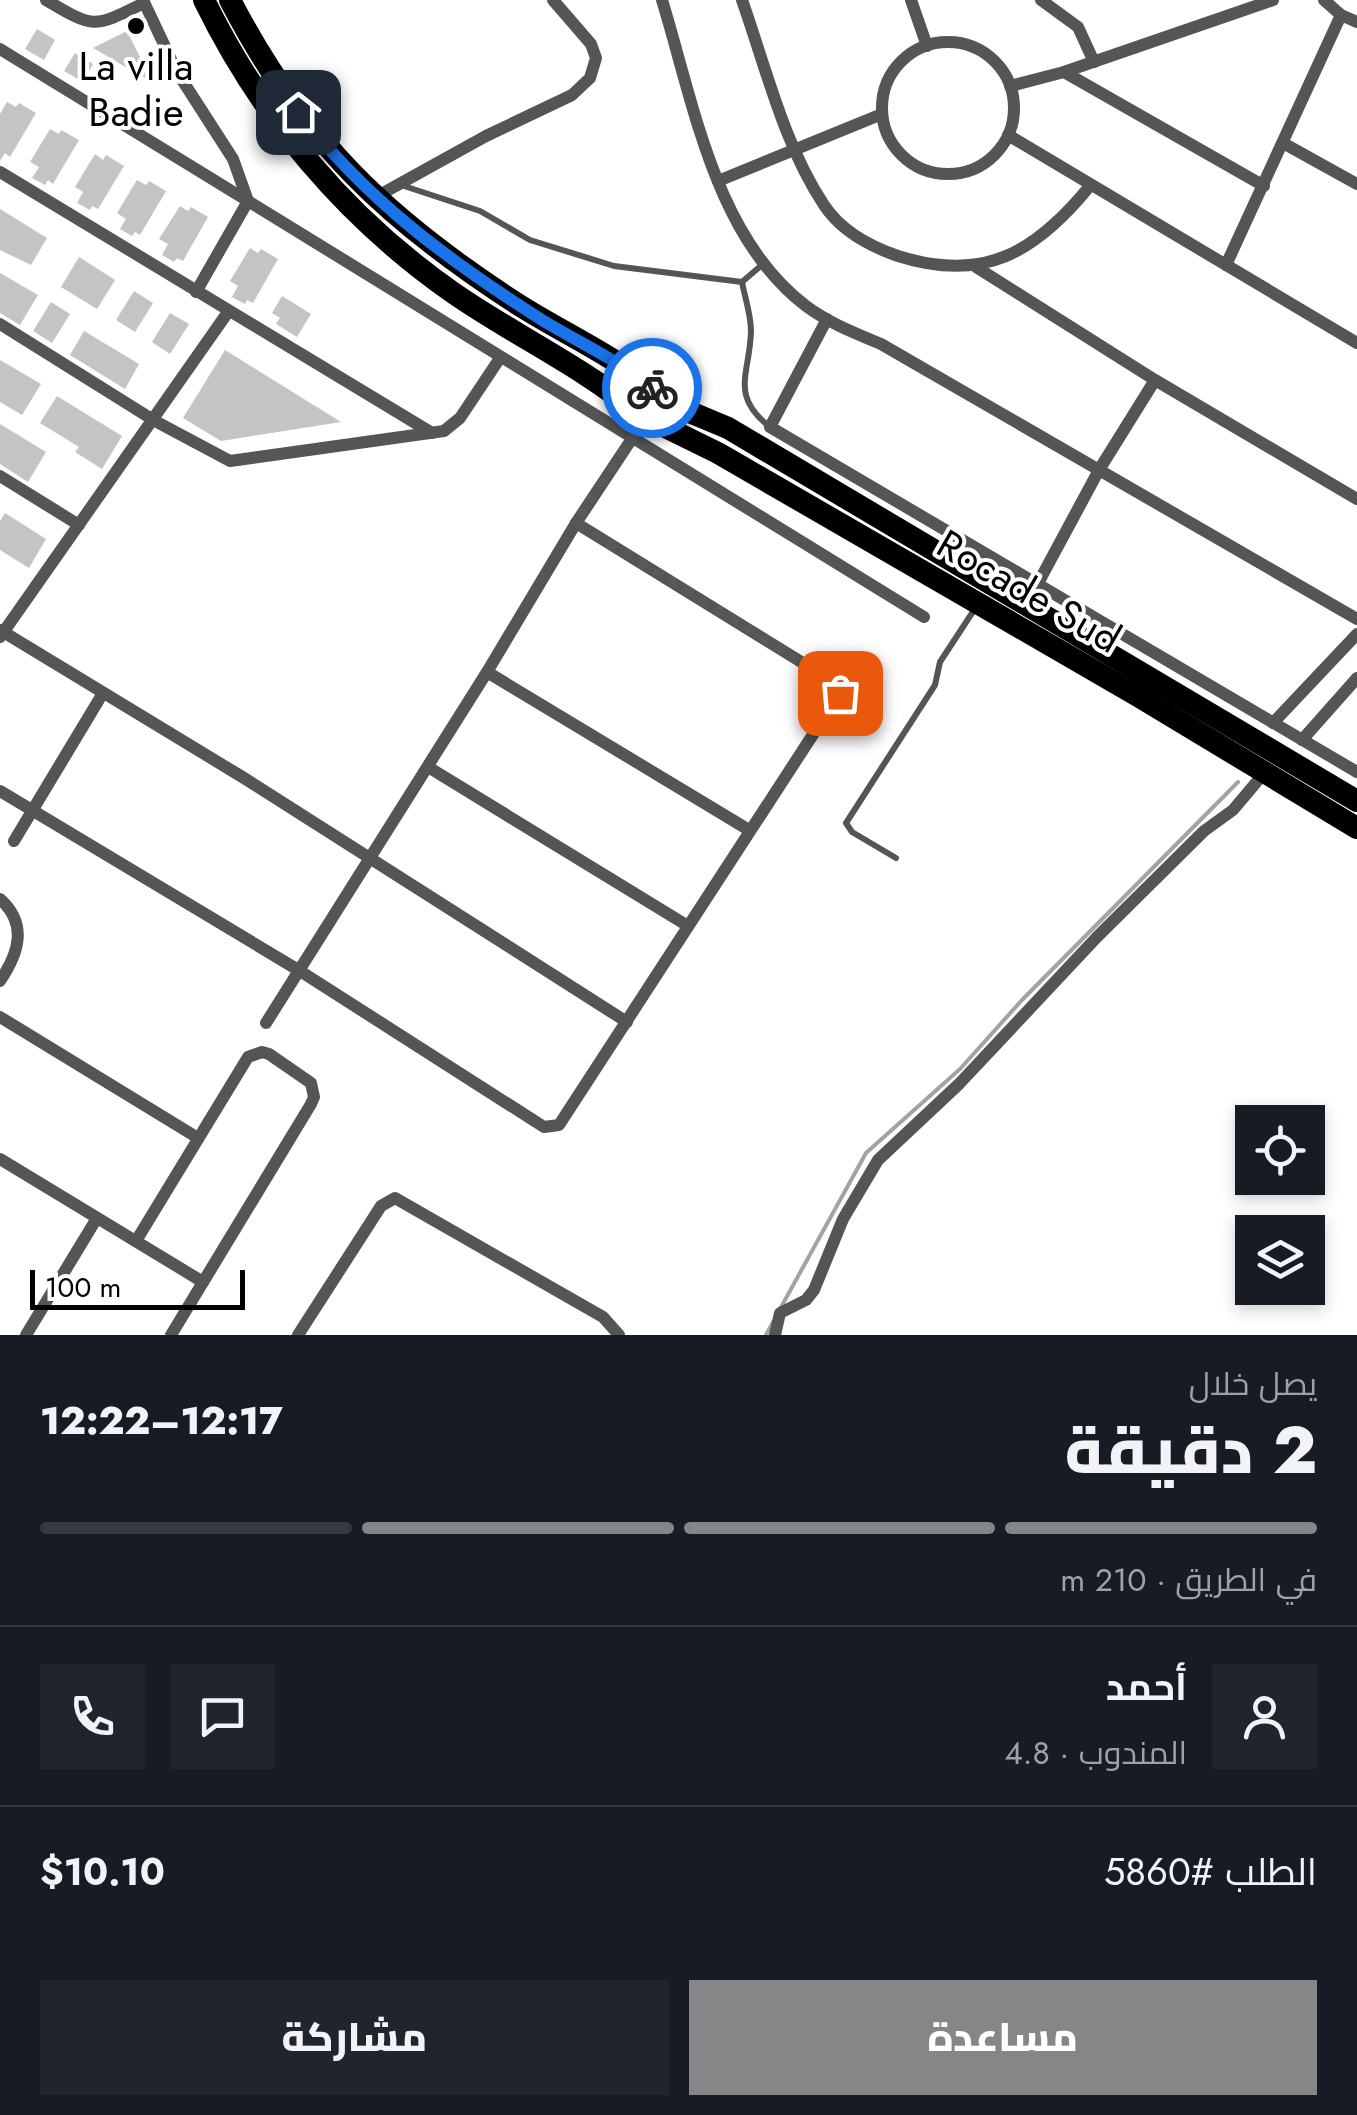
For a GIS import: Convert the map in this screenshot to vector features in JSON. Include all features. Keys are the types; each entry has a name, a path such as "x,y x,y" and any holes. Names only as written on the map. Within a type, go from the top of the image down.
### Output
{"highway":[{"name":"Rocade Sud","path":"204,0 256,97 292,143 374,229 452,292 650,415 1357,828"},
{"name":"Rocade Sud","path":"230,0 281,90 374,198 650,415 728,428 1357,801"}],"street":[{"path":"374,198 572,95 590,78 596,58 591,44 553,0"},
{"path":"662,0 718,181 738,228 786,289 827,320 881,344 1357,619"},
{"path":"742,0 795,152 824,207 850,234 924,264 976,267 1019,250 1057,226 1088,186"},
{"path":"911,0 928,46"},
{"path":"1040,0 1078,27 1094,62"},
{"path":"1010,86 1064,72 1273,0"},
{"path":"1324,0 1341,15 1357,22"},
{"path":"49,1 86,24 104,22 143,1 177,72 233,159 248,201 196,292"},
{"path":"1226,265 1341,15"},
{"path":"950,42 973,48 998,66 1010,86 1013,114 1008,135 996,154 977,167 956,174 933,172 901,154 888,136 882,114 884,90 895,68 928,46 950,42"},
{"path":"2,54 500,358 650,415 924,618"},
{"path":"1064,72 1264,186"},
{"path":"718,181 882,114"},
{"path":"1008,135 1357,344"},
{"path":"1283,143 1357,184"},
{"path":"0,172 432,433"},
{"path":"976,267 1155,380 1357,499"},
{"path":"228,312 155,421 1,633 369,858 627,1022"},
{"path":"827,320 770,427 1357,772"},
{"path":"0,324 155,421 230,461 432,433 455,424 500,358"},
{"path":"1036,586 1099,470 1155,380"},
{"path":"266,1022 428,767 576,523 650,415"},
{"path":"0,476 80,526"},
{"path":"0,791 300,972 544,1127 558,1126 840,693 838,684 576,523"},
{"path":"1273,723 1357,634"},
{"path":"487,672 750,830"},
{"path":"1302,740 1357,678"},
{"path":"14,842 103,693"},
{"path":"428,767 688,926"},
{"path":"775,1335 780,1313 806,1300 814,1290 844,1219 878,1160 959,1084 1191,844 1232,810 1265,772"},
{"path":"0,921 5,903"},
{"path":"0,981 13,962 19,942 16,916 5,903"},
{"path":"0,1017 198,1138"},
{"path":"136,1242 254,1053 269,1054 310,1083 314,1090 312,1104 171,1335"},
{"path":"0,1159 203,1282"},
{"path":"298,1335 381,1206 395,1198 603,1317 619,1335"},
{"path":"26,1335 97,1218"}],"lane":[{"path":"395,184 480,210 530,240 614,266 742,282 763,264"},
{"path":"742,282 750,330 743,393 754,414 770,427"},
{"path":"896,858 852,832 846,823 934,684 940,662 976,606"}],"building":[{"path":"37,29 55,40 44,60 25,49"},
{"path":"127,31 153,83 93,48"},
{"path":"75,53 93,64 83,82 64,71"},
{"path":"7,102 16,107 19,103 36,113 10,157 5,153 0,161 0,114"},
{"path":"50,129 79,140 53,184 48,180 45,185 32,178 39,167 30,162"},
{"path":"95,154 103,160 106,155 124,166 98,209 92,206 90,210 77,203 83,192 75,187"},
{"path":"137,180 146,185 149,181 166,191 140,235 135,232 132,236 120,229 126,219 117,213"},
{"path":"180,206 188,211 191,207 208,217 183,261 177,258 174,262 162,255 168,244 159,239"},
{"path":"0,209 47,238 31,265 0,250"},
{"path":"250,248 258,253 261,249 278,259 253,303 247,300 245,304 232,297 238,286 230,281"},
{"path":"79,257 115,280 97,309 61,287"},
{"path":"0,273 38,295 20,325 0,313"},
{"path":"134,291 153,303 135,332 116,320"},
{"path":"282,296 311,314 297,337 276,324 280,318 272,313"},
{"path":"51,302 70,314 52,343 33,331"},
{"path":"170,313 189,324 170,354 152,342"},
{"path":"84,331 139,364 125,389 70,355"},
{"path":"225,350 341,422 221,441 183,418"},
{"path":"0,360 41,384 22,415 0,402"},
{"path":"57,396 122,436 102,469 75,452 79,447 40,423"},
{"path":"0,424 46,452 28,482 0,464"},
{"path":"5,513 46,539 29,568 0,550 0,521"}],"waterway":[{"path":"780,1309 866,1153 960,1069 1022,1000 1238,782"},
{"path":"766,1335 773,1322"}],"way so far":[{"path":"652,388 670,399 671,417 661,426 643,422 576,523 838,684 840,693"}],"place":[{"name":"La villa Badie","path":"136,26"}],"route":[{"path":"298,112 374,198 435,250 652,388"}]}
